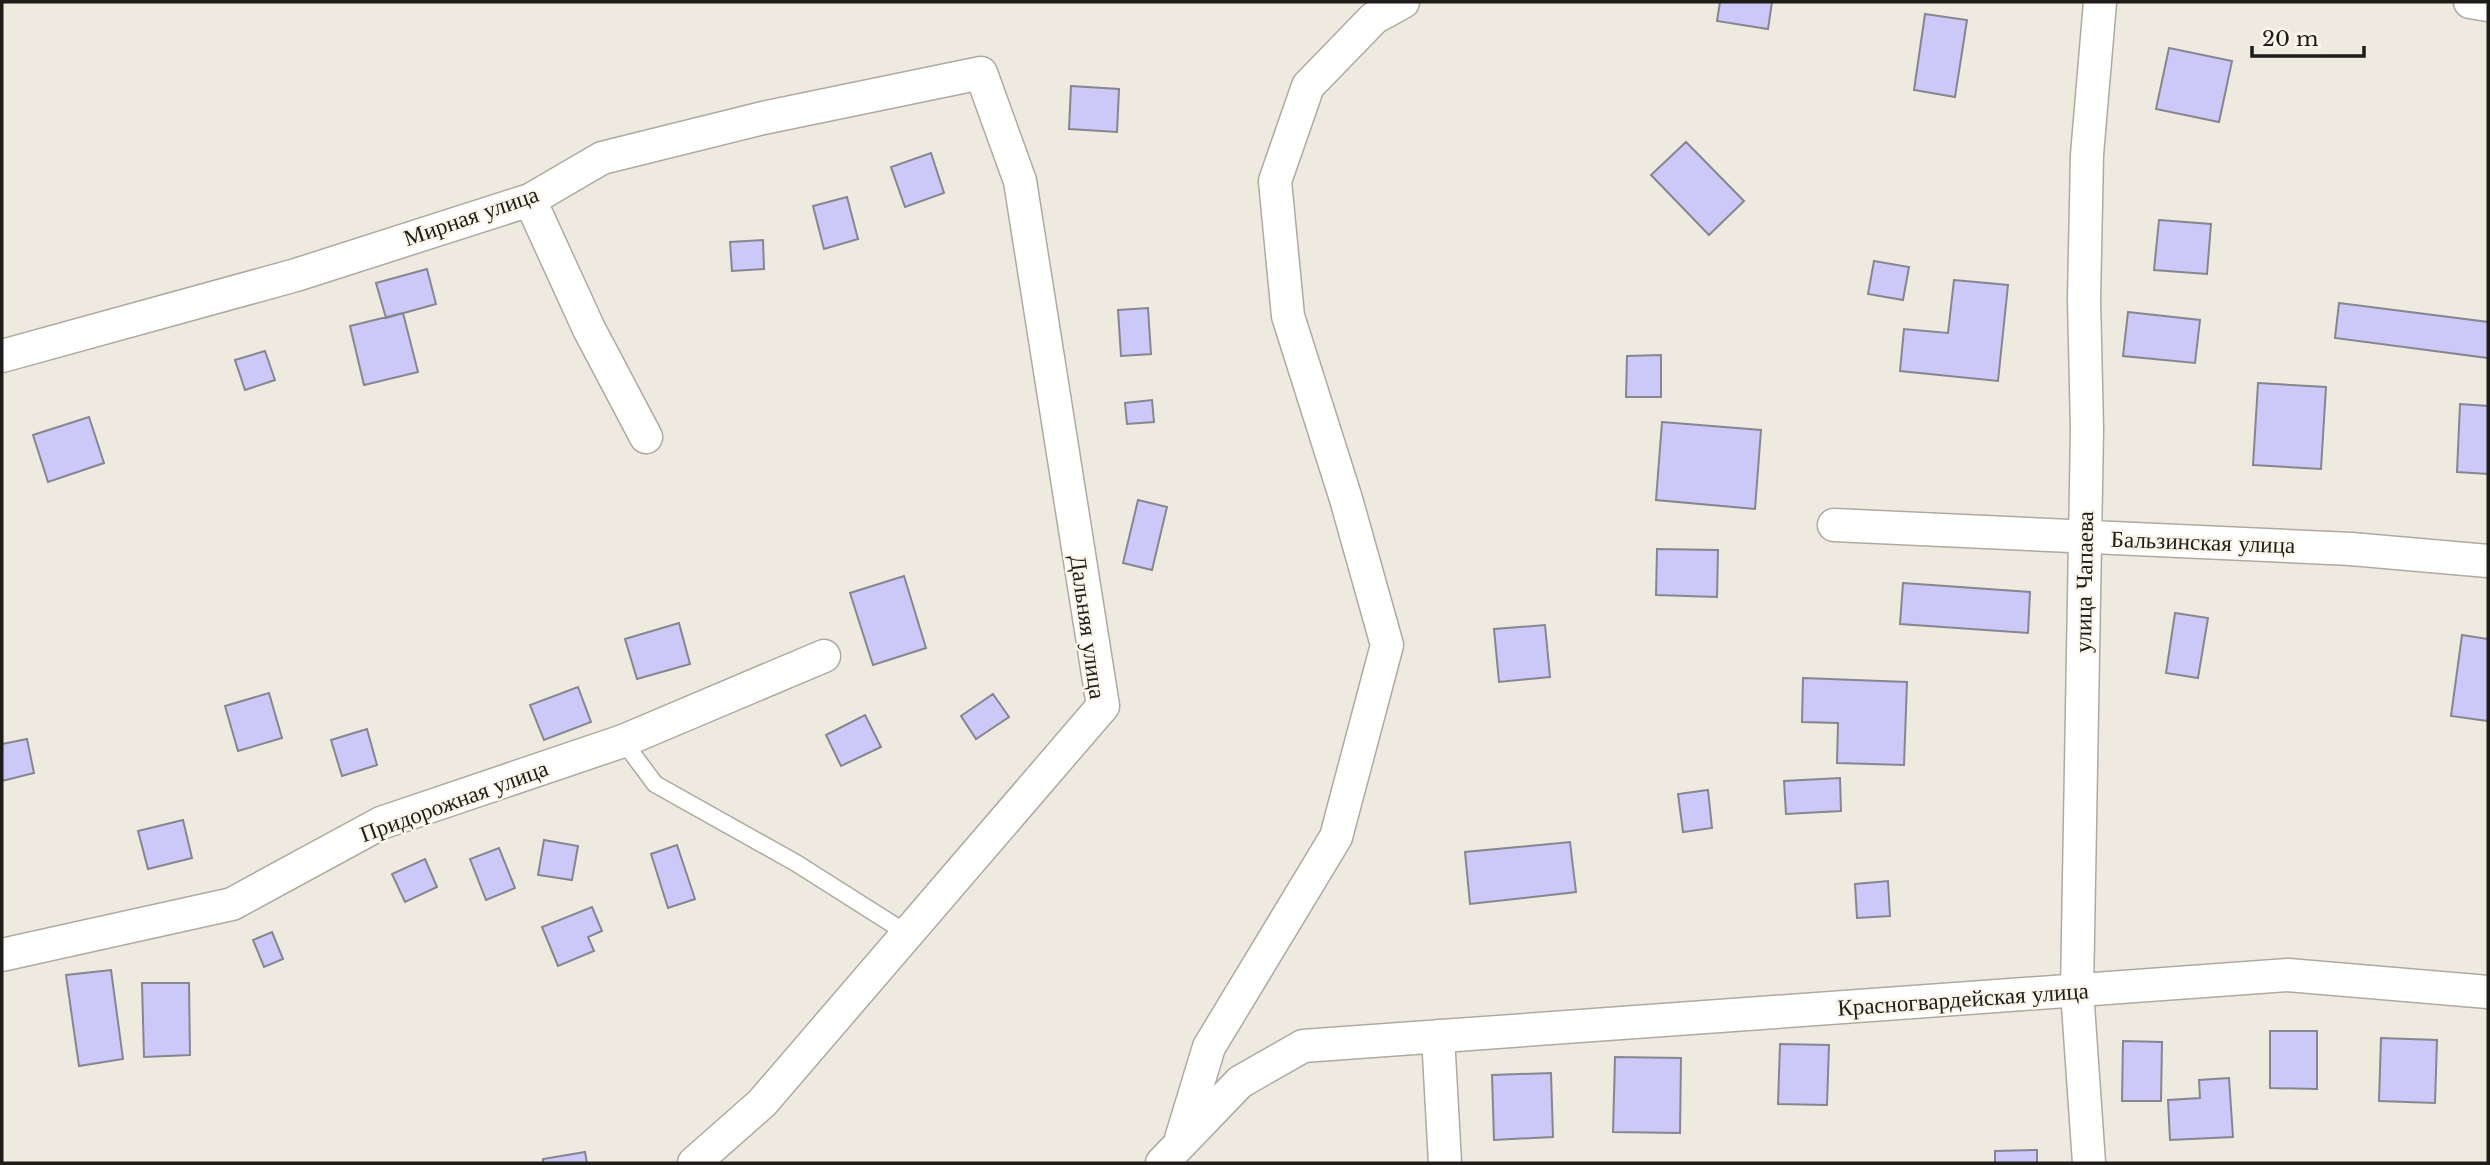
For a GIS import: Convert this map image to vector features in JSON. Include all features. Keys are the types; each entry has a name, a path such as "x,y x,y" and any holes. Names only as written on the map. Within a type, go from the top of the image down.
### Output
{"street":[{"path":"1171,1153 1209,1047 1336,836 1387,645 1346,499 1288,316 1275,181 1308,86 1374,19 1403,2"},
{"name":"улица Чапаева","path":"2089,1163 2077,991 2087,429 2084,299 2087,155 2100,2"},
{"path":"2470,2 2488,5"},
{"name":"Мирная улица","path":"2,356 296,275 530,200 602,158 763,118 981,73"},
{"name":"Дальняя улица","path":"694,1163 762,1103 1103,706 1020,181 981,73"},
{"path":"530,200 589,329 646,438"},
{"name":"Бальзинская улица","path":"1834,525 2351,549 2488,561"},
{"name":"Придорожная улица","path":"2,955 232,904 381,823 623,741 824,656"},
{"name":"Красногвардейская улица","path":"1171,1153 1240,1082 1303,1046 2288,975 2488,992"},
{"path":"1438,1036 1445,1163"}],"lane":[{"path":"623,741 655,784 796,863 908,933"}],"building":[{"path":"1720,2 1772,2 1768,29 1717,21"},
{"path":"1925,14 1967,20 1955,97 1914,90"},
{"path":"2169,48 2232,61 2219,122 2156,109"},
{"path":"1071,86 1119,89 1117,132 1069,129"},
{"path":"1686,142 1744,201 1709,235 1651,175"},
{"path":"931,153 944,193 905,207 891,167"},
{"path":"847,197 858,239 824,249 813,206"},
{"path":"2159,220 2211,224 2207,274 2154,270"},
{"path":"763,240 764,269 732,271 730,242"},
{"path":"1874,261 1909,267 1903,300 1868,294"},
{"path":"427,269 436,304 386,318 376,283"},
{"path":"1954,280 2008,285 1998,381 1900,371 1904,329 1948,333"},
{"path":"2339,303 2488,322 2488,358 2335,338"},
{"path":"1148,308 1151,354 1121,356 1118,310"},
{"path":"2128,312 2200,320 2195,363 2123,356"},
{"path":"403,313 418,372 364,385 350,326"},
{"path":"265,351 275,380 245,390 235,360"},
{"path":"1661,355 1661,397 1626,397 1627,356"},
{"path":"2258,383 2326,387 2321,469 2253,465"},
{"path":"1152,400 1154,422 1127,424 1125,403"},
{"path":"2460,404 2488,406 2488,474 2457,472"},
{"path":"89,417 104,463 48,482 33,435"},
{"path":"1662,422 1761,430 1755,509 1656,500"},
{"path":"1138,500 1167,507 1152,570 1123,563"},
{"path":"1657,549 1718,550 1717,597 1656,595"},
{"path":"904,576 926,648 873,665 850,593"},
{"path":"1903,583 2030,592 2028,633 1900,624"},
{"path":"2175,613 2208,618 2198,678 2166,673"},
{"path":"679,623 690,664 637,679 625,639"},
{"path":"1545,625 1550,677 1499,682 1494,629"},
{"path":"2462,635 2488,639 2488,721 2451,716"},
{"path":"1803,678 1907,682 1904,765 1837,763 1838,723 1802,722"},
{"path":"578,687 591,722 544,740 530,705"},
{"path":"269,693 282,738 238,751 225,706"},
{"path":"993,694 1009,717 976,739 961,716"},
{"path":"865,715 881,747 841,766 826,735"},
{"path":"367,729 377,765 342,776 331,740"},
{"path":"27,739 34,773 2,781 2,744"},
{"path":"1840,778 1841,811 1786,814 1784,781"},
{"path":"1708,790 1712,828 1683,832 1678,794"},
{"path":"183,820 192,858 148,869 138,831"},
{"path":"544,840 578,846 572,880 538,875"},
{"path":"1570,842 1576,892 1470,904 1465,852"},
{"path":"677,845 695,899 668,908 651,854"},
{"path":"499,848 515,888 486,900 470,859"},
{"path":"425,859 437,887 405,902 392,874"},
{"path":"1888,881 1890,916 1857,918 1855,884"},
{"path":"592,907 602,931 588,937 594,951 558,966 542,927"},
{"path":"272,932 283,959 264,967 253,940"},
{"path":"111,970 123,1059 79,1066 66,975"},
{"path":"142,983 189,983 190,1055 144,1057"},
{"path":"2270,1031 2317,1031 2317,1089 2270,1088"},
{"path":"2381,1038 2437,1040 2435,1103 2379,1101"},
{"path":"2123,1041 2162,1042 2161,1101 2122,1101"},
{"path":"1780,1044 1829,1045 1827,1105 1778,1104"},
{"path":"1615,1057 1681,1058 1680,1133 1613,1132"},
{"path":"1551,1073 1553,1137 1494,1140 1492,1075"},
{"path":"2229,1078 2233,1137 2170,1140 2168,1100 2200,1098 2199,1080"},
{"path":"2037,1150 2037,1163 1995,1163 1995,1151"},
{"path":"585,1152 587,1163 543,1163 543,1159"}]}
